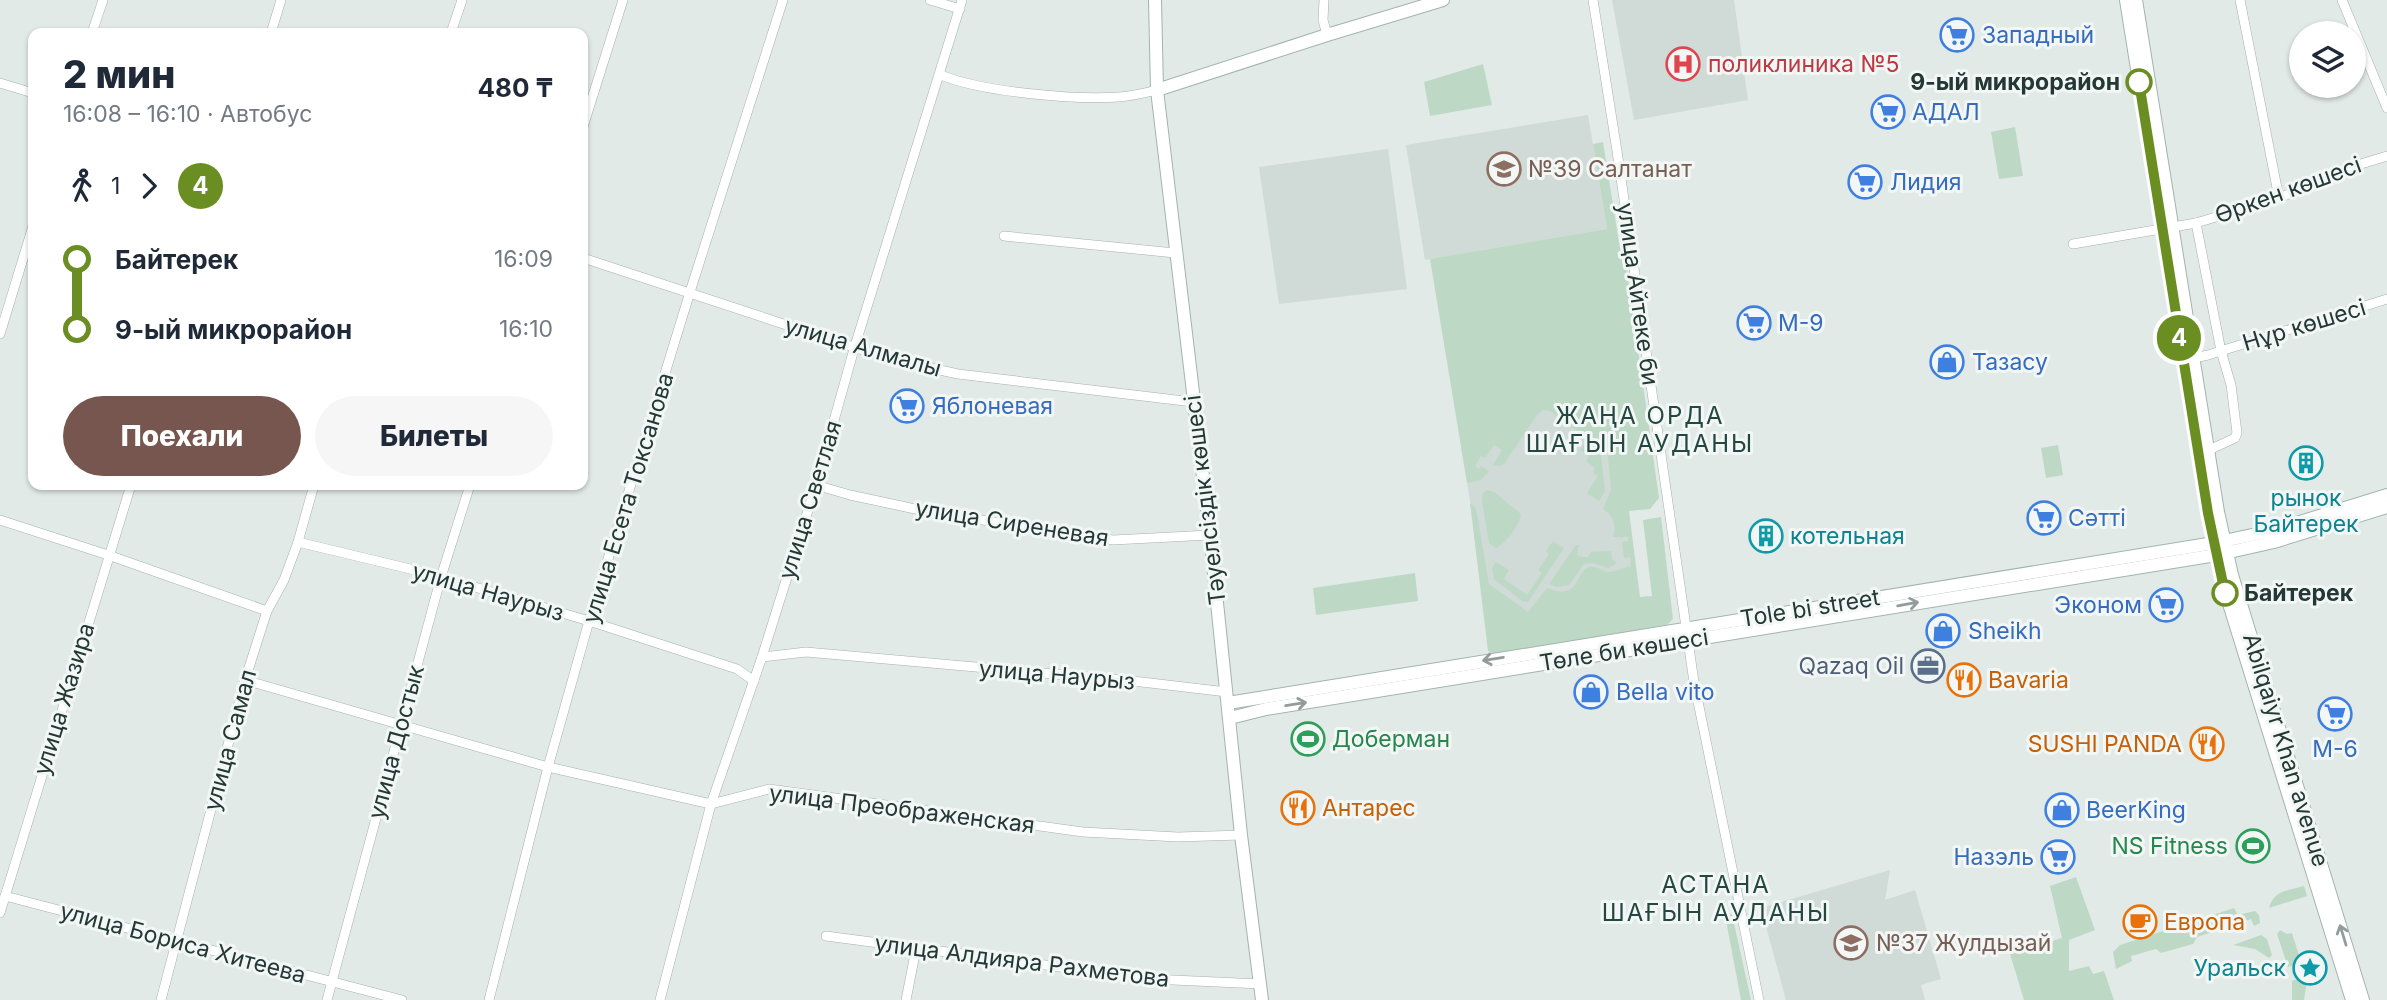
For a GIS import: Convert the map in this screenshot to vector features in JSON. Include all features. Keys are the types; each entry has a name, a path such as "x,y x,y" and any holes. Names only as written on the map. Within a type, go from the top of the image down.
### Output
{"main road":[{"name":"Тәуелсіздік көшесі","path":"1155,0 1157,90 1262,1000"},
{"path":"1157,90 1443,0"},
{"name":"Abilqaiyr Khan avenue","path":"2126,0 2167,228 2194,358 2220,548 2232,575 2363,1000"},
{"name":"Abilqaiyr Khan avenue","path":"2136,0 2181,350 2239,641 2352,1000"},
{"path":"2220,548 2387,495"},
{"path":"2220,548 2274,542 2387,507"},
{"name":"Төле би көшесі","path":"1230,718 1266,709 1687,634 2220,548"},
{"path":"1227,698 1687,634"}],"street":[{"path":"94,28 103,0"},
{"path":"273,28 281,0"},
{"path":"453,28 462,0"},
{"path":"588,111 623,0"},
{"name":"улица Есета Токсанова","path":"489,1000 548,767 589,621 783,0"},
{"path":"930,0 961,5"},
{"path":"1324,0 1323,20 1327,35"},
{"name":"улица Айтеке би","path":"1593,0 1694,682 1759,1000"},
{"path":"2240,0 2278,198"},
{"path":"2342,0 2387,108"},
{"name":"улица Светлая","path":"660,1000 711,804 762,657 816,485 854,349 961,5"},
{"path":"940,75 960,83 1052,96 1120,97 1157,90"},
{"path":"0,83 28,91"},
{"name":"Өркен көшесі","path":"2073,244 2196,223 2278,198 2319,182 2338,171 2387,156"},
{"path":"2196,223 2221,351 2231,385 2237,433 2235,438 2208,450"},
{"path":"1004,236 1175,253"},
{"path":"0,334 28,242"},
{"name":"улица Алмалы","path":"588,260 854,349 958,374 1193,402"},
{"name":"Нұр көшесі","path":"2194,358 2387,299"},
{"path":"2181,350 2194,358"},
{"name":"улица Сиреневая","path":"816,485 929,512 1113,540 1210,535"},
{"name":"улица Жазира","path":"0,913 129,490"},
{"name":"улица Самал","path":"161,1000 245,680 267,611 284,580 298,542 313,490"},
{"name":"улица Достык","path":"327,1000 441,578 468,490"},
{"path":"0,520 267,611"},
{"name":"улица Наурыз","path":"298,542 441,578 589,621 737,669 754,681"},
{"name":"улица Наурыз","path":"762,657 806,652 1133,681 1227,698"},
{"name":"улица Преображенская","path":"245,680 548,767 711,804 769,789 1083,832 1178,837 1241,835"},
{"name":"улица Бориса Хитеева","path":"5,896 402,1000"},
{"name":"улица Алдияра Рахметова","path":"825,936 1152,979 1261,984"},
{"path":"906,1000 916,949"}],"shaded area":[{"name":"поликлиника №5","path":"1612,0 1734,0 1748,100 1634,120"},
{"name":"№39 Салтанат","path":"1588,115 1607,229 1425,260 1406,145"},
{"path":"1388,149 1407,289 1279,304 1259,167"},
{"path":"1598,272 1627,537 1637,600 1490,624 1437,297"},
{"name":"№37 Жулдызай","path":"1890,870 1885,900 1915,890 1941,979 1921,985 1925,1000 1786,1000 1761,908"}],"green space":[{"path":"1483,64 1492,105 1430,116 1424,82"},
{"path":"2015,127 2023,176 1999,179 1991,132"},
{"path":"1603,142 1622,261 1626,265 1659,498 1650,509 1629,511 1640,597 1652,596 1643,520 1661,517 1673,619 1667,625 1492,654 1488,651 1470,503 1476,508 1489,584 1528,612 1547,588 1566,591 1572,588 1585,569 1596,567 1611,572 1631,566 1630,557 1624,558 1622,542 1628,541 1627,537 1613,537 1613,521 1603,509 1611,490 1608,456 1616,454 1615,448 1602,448 1550,411 1543,410 1504,464 1493,465 1502,450 1494,445 1485,458 1481,456 1475,466 1489,471 1481,480 1467,483 1430,259 1607,229 1593,144"},
{"path":"1584,445 1601,456 1605,491 1599,501 1587,493 1598,476 1593,472 1595,468 1586,461 1589,456 1580,450"},
{"path":"2058,445 2063,475 2046,478 2041,448"},
{"path":"1487,490 1494,492 1521,514 1512,534 1496,548 1489,543 1482,501 1483,493"},
{"path":"1553,541 1564,548 1528,602 1522,601 1494,579 1492,568 1496,562 1509,570 1504,579 1527,595 1542,573 1538,570 1549,554 1546,551"},
{"path":"1576,545 1579,545 1577,555 1588,557 1591,552 1611,551 1612,559 1617,563 1608,568 1594,563 1584,564 1569,585 1557,587 1549,584"},
{"path":"1415,573 1418,601 1316,615 1313,588"},
{"path":"2076,877 2095,930 2069,940 2069,971 2089,966 2093,974 2104,971 2114,1000 2024,1000 2010,954 2062,938 2050,886"},
{"path":"2304,886 2307,896 2269,908 2278,894"},
{"path":"2234,908 2238,915 2255,911 2259,915 2260,923 2254,926 2251,919 2197,937 2193,944 2161,953 2156,949 2131,956 2132,961 2116,969 2113,952 2120,945"},
{"path":"1732,914 1751,1000 1741,1000 1725,915"},
{"path":"2280,930 2287,934 2292,933 2300,958 2296,965 2288,967 2277,934"},
{"path":"2261,935 2267,939 2272,955 2269,958 2255,949 2233,945"},
{"path":"2300,978 2307,981 2304,1000 2292,1000 2292,981"}],"bus line":[{"name":"4","path":"2139,82 2208,513 2225,593"}],"place":[{"name":"Западный","path":"1957,35"},
{"name":"поликлиника №5","path":"1683,64"},
{"name":"9-ый микрорайон","path":"2139,82"},
{"name":"АДАЛ","path":"1888,112"},
{"name":"№39 Салтанат","path":"1504,169"},
{"name":"Лидия","path":"1865,182"},
{"name":"M-9","path":"1754,323"},
{"name":"Тазасу","path":"1947,362"},
{"name":"Яблоневая","path":"907,406"},
{"name":"рынок Байтерек","path":"2306,463"},
{"name":"Cәтті","path":"2044,518"},
{"name":"котельная","path":"1766,536"},
{"name":"Байтерек","path":"2225,593"},
{"name":"Эконом","path":"2166,605"},
{"name":"Sheikh","path":"1943,631"},
{"name":"Qazaq Oil","path":"1928,666"},
{"name":"Bavaria","path":"1964,680"},
{"name":"Bella vito","path":"1591,692"},
{"name":"M-6","path":"2335,714"},
{"name":"Доберман","path":"1308,739"},
{"name":"SUSHI PANDA","path":"2207,744"},
{"name":"Антарес","path":"1298,808"},
{"name":"BeerKing","path":"2062,810"},
{"name":"NS Fitness","path":"2253,846"},
{"name":"Назэль","path":"2058,857"},
{"name":"Европа","path":"2140,922"},
{"name":"№37 Жулдызай","path":"1851,943"},
{"name":"Уральск","path":"2310,968"}],"district":[{"name":"ЖАҢА ОРДА ШАҒЫН АУДАНЫ","path":"1640,429"},
{"name":"АСТАНА ШАҒЫН АУДАНЫ","path":"1716,898"}]}
